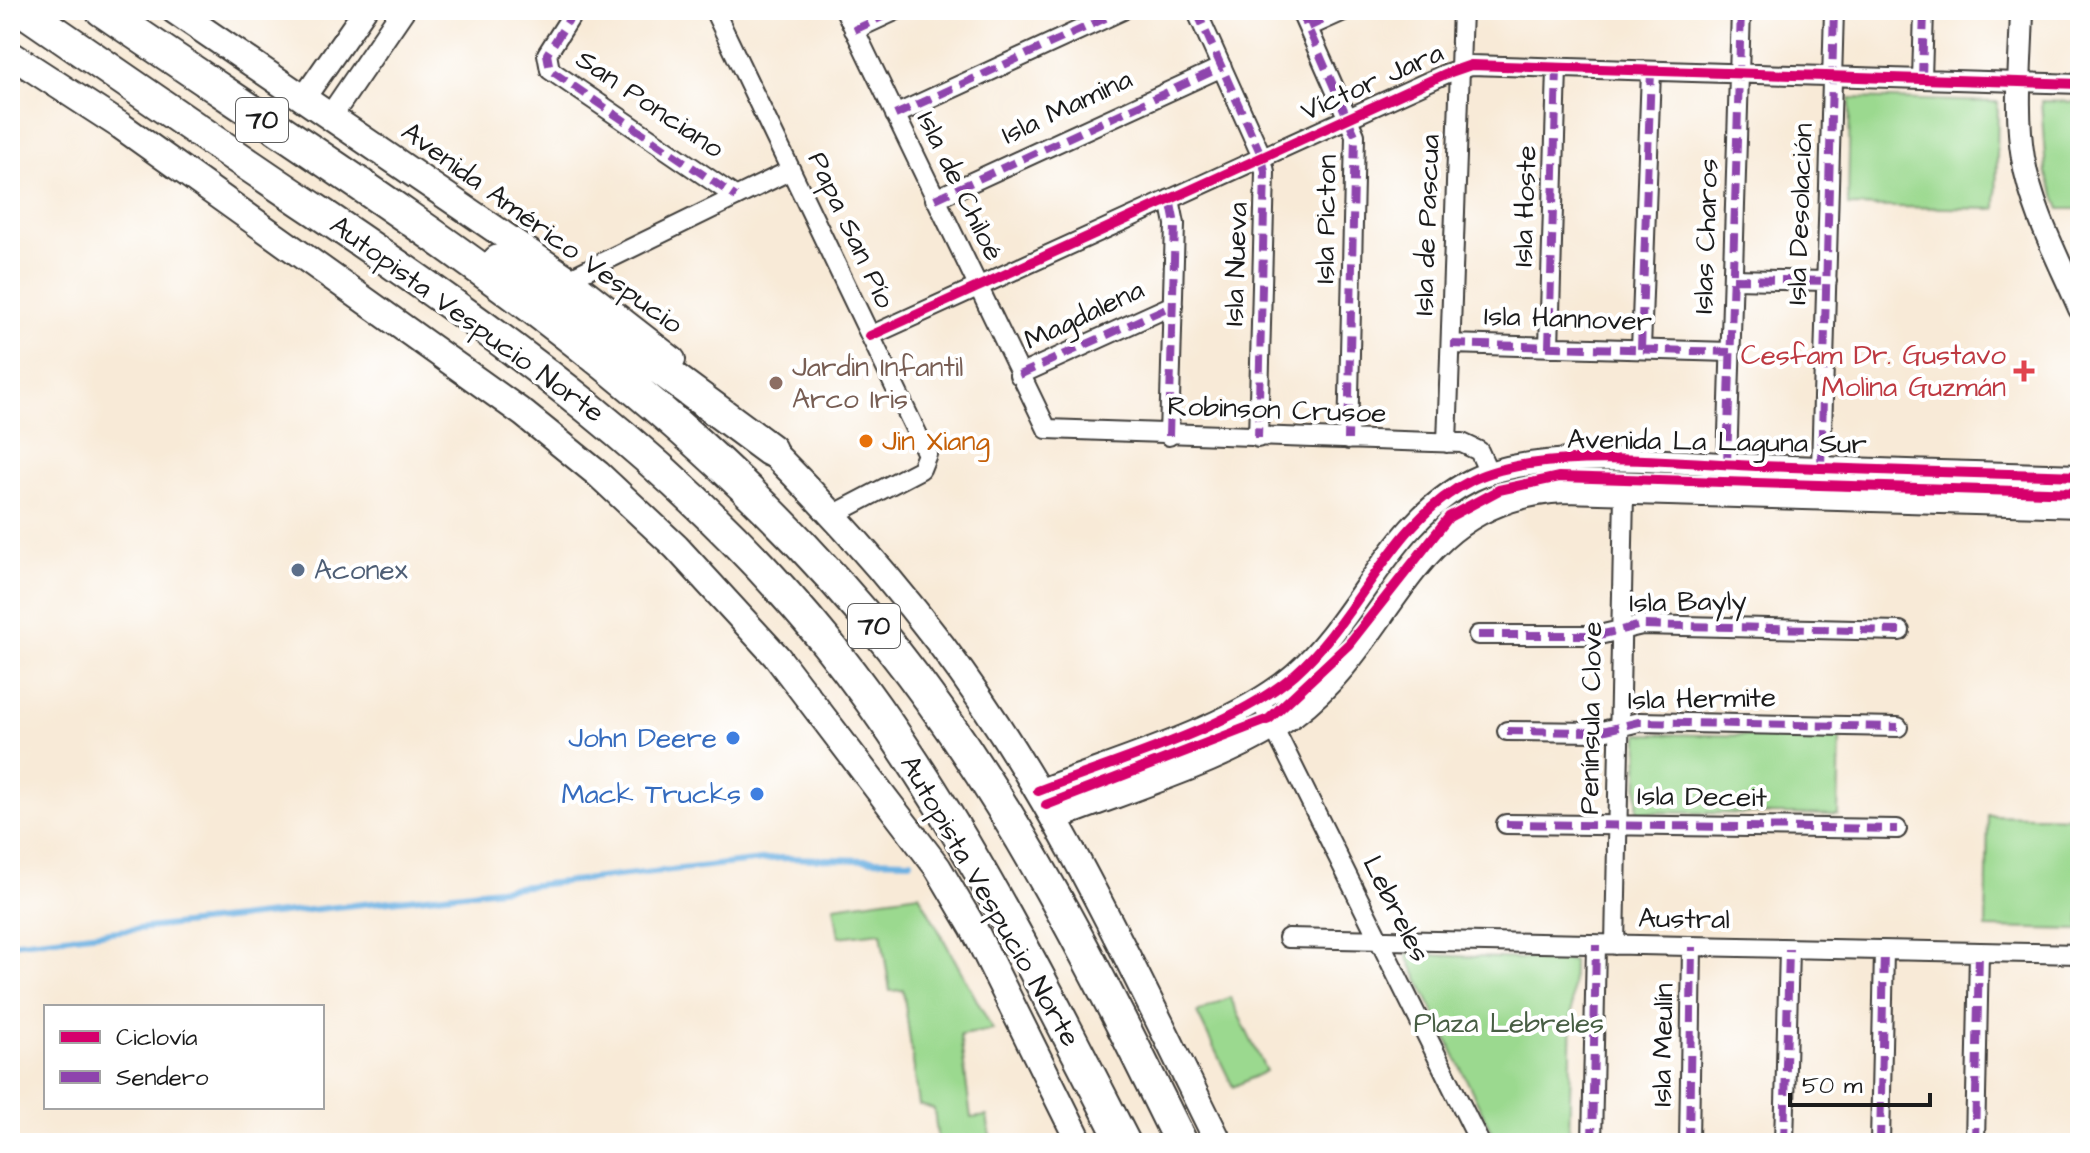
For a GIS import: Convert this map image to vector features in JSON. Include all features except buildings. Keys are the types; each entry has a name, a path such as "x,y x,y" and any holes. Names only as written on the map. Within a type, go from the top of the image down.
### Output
{"highway":[{"name":"Autopista Vespucio Norte","path":"23,10 493,331 591,406 716,519 828,645 920,773 983,879 1120,1137"},
{"name":"Autopista Vespucio Norte","path":"102,10 422,229 587,347 689,432 788,529 868,618 968,752 1031,852 1181,1143"},
{"path":"422,229 482,252 539,283 770,450"}],"main road":[{"name":"Avenida Américo Vespucio","path":"174,10 568,279 665,354 770,450 831,516 943,647 1038,791 1219,1143"},
{"path":"10,54 121,126 524,414 598,474 676,547 777,657 929,855 974,929 1080,1143"}],"street":[{"path":"303,99 365,10"},
{"path":"330,117 403,10"},
{"name":"San Ponciano","path":"575,10 547,54 550,70 736,197"},
{"name":"Papa San Pío","path":"714,10 927,458 921,469 831,516"},
{"name":"Isla de Chiloé","path":"845,10 1047,429"},
{"path":"854,30 897,10"},
{"path":"895,115 1123,10"},
{"name":"Isla Nueva","path":"1196,10 1262,157 1266,191 1258,438"},
{"path":"1304,18 1346,10"},
{"name":"Isla de Pascua","path":"1447,443 1462,10"},
{"name":"Islas Charos","path":"1727,465 1741,10"},
{"name":"Isla Desolación","path":"1821,468 1834,10"},
{"path":"1922,79 1924,10"},
{"path":"2022,10 2021,141 2027,178 2042,222 2080,309"},
{"name":"Isla Picton","path":"1304,18 1349,117 1356,150 1348,440"},
{"name":"Víctor Jara","path":"870,336 1460,68 1478,65 2080,84"},
{"name":"Isla Mamina","path":"935,199 1222,67"},
{"name":"Isla Hoste","path":"1549,347 1557,68"},
{"path":"1641,349 1651,71"},
{"path":"568,279 791,170"},
{"path":"1169,436 1175,217 1170,199"},
{"path":"1733,279 1827,281"},
{"name":"Magdalena","path":"1019,375 1173,305"},
{"name":"Isla Hannover","path":"1451,344 1730,352"},
{"name":"Robinson Crusoe","path":"1047,429 1169,436 1447,443 1475,448 1489,473"},
{"name":"Avenida La Laguna Sur","path":"1038,791 1218,721 1260,700 1313,656 1416,522 1452,492 1489,473 1577,461 2080,476"},
{"name":"Avenida La Laguna Sur","path":"1053,820 1233,749 1274,729 1311,701 1341,671 1427,554 1466,518 1497,503 1530,494 1565,491 2080,506"},
{"name":"Península Clove","path":"1592,1143 1605,945 1617,825 1624,493"},
{"name":"Isla Bayly","path":"1478,635 1599,635 1642,625 1900,631"},
{"name":"Lebreles","path":"1260,700 1480,1143"},
{"name":"Isla Hermite","path":"1507,731 1598,732 1639,722 1898,727"},
{"name":"Isla Deceit","path":"1506,824 1897,829"},
{"name":"Austral","path":"1288,938 2080,954"},
{"name":"Isla Meulín","path":"1689,1143 1692,947"},
{"path":"1784,1143 1789,949"},
{"path":"1880,1143 1884,951"},
{"path":"1975,1143 1979,952"}],"green space":[{"path":"1850,98 1998,102 1996,209 1848,206"},
{"path":"2041,101 2080,102 2080,209 2060,209 2046,172"},
{"path":"1639,734 1840,737 1838,815 1637,812"},
{"path":"1988,815 2080,817 2080,930 1986,928"},
{"path":"919,894 993,1030 960,1035 971,1118 987,1116 991,1141 938,1143 934,1109 919,1105 903,990 890,991 881,932 839,937 834,906"},
{"name":"Plaza Lebreles","path":"1406,954 1573,961 1569,1143 1497,1143"},
{"path":"1230,997 1266,1071 1233,1087 1197,1013"}],"waterway":[{"path":"10,943 780,858 911,861"}],"marked path":[{"path":"575,10 547,54 550,70 736,197"},
{"path":"854,30 897,10"},
{"path":"895,115 1123,10"},
{"path":"1196,10 1262,157 1265,172 1258,438"},
{"path":"1300,10 1355,135 1348,440"},
{"path":"1308,27 1346,10"},
{"path":"1727,465 1741,10"},
{"path":"1821,468 1834,10"},
{"path":"1922,79 1924,10"},
{"path":"935,199 1222,67"},
{"path":"1549,347 1557,68"},
{"path":"1641,349 1651,71"},
{"path":"1169,436 1175,224 1170,199"},
{"path":"1733,279 1827,281"},
{"path":"1019,375 1173,305"},
{"path":"1451,344 1730,352"},
{"path":"1478,635 1599,635 1642,625 1900,631"},
{"path":"1507,731 1598,732 1639,722 1898,727"},
{"path":"1506,824 1897,829"},
{"path":"1592,1143 1596,945"},
{"path":"1689,1143 1692,947"},
{"path":"1784,1143 1789,949"},
{"path":"1880,1143 1884,951"},
{"path":"1975,1143 1979,952"}],"cycle path":[{"path":"870,336 1445,74 1471,65 2080,84"},
{"path":"1038,791 1172,742 1240,711 1269,693 1295,674 1318,651 1419,519 1472,480 1501,470 1536,463 1613,459 2080,476"},
{"path":"1046,805 1269,719 1349,644 1449,517 1499,490 1559,477 2080,493"}],"place":[{"name":"Cesfam Dr. Gustavo Molina Guzmán","path":"2024,371"},
{"name":"Jardin Infantil Arco Iris","path":"776,383"},
{"name":"Jin Xiang","path":"866,441"},
{"name":"Aconex","path":"298,570"},
{"name":"John Deere","path":"733,738"},
{"name":"Mack Trucks","path":"757,794"}]}
